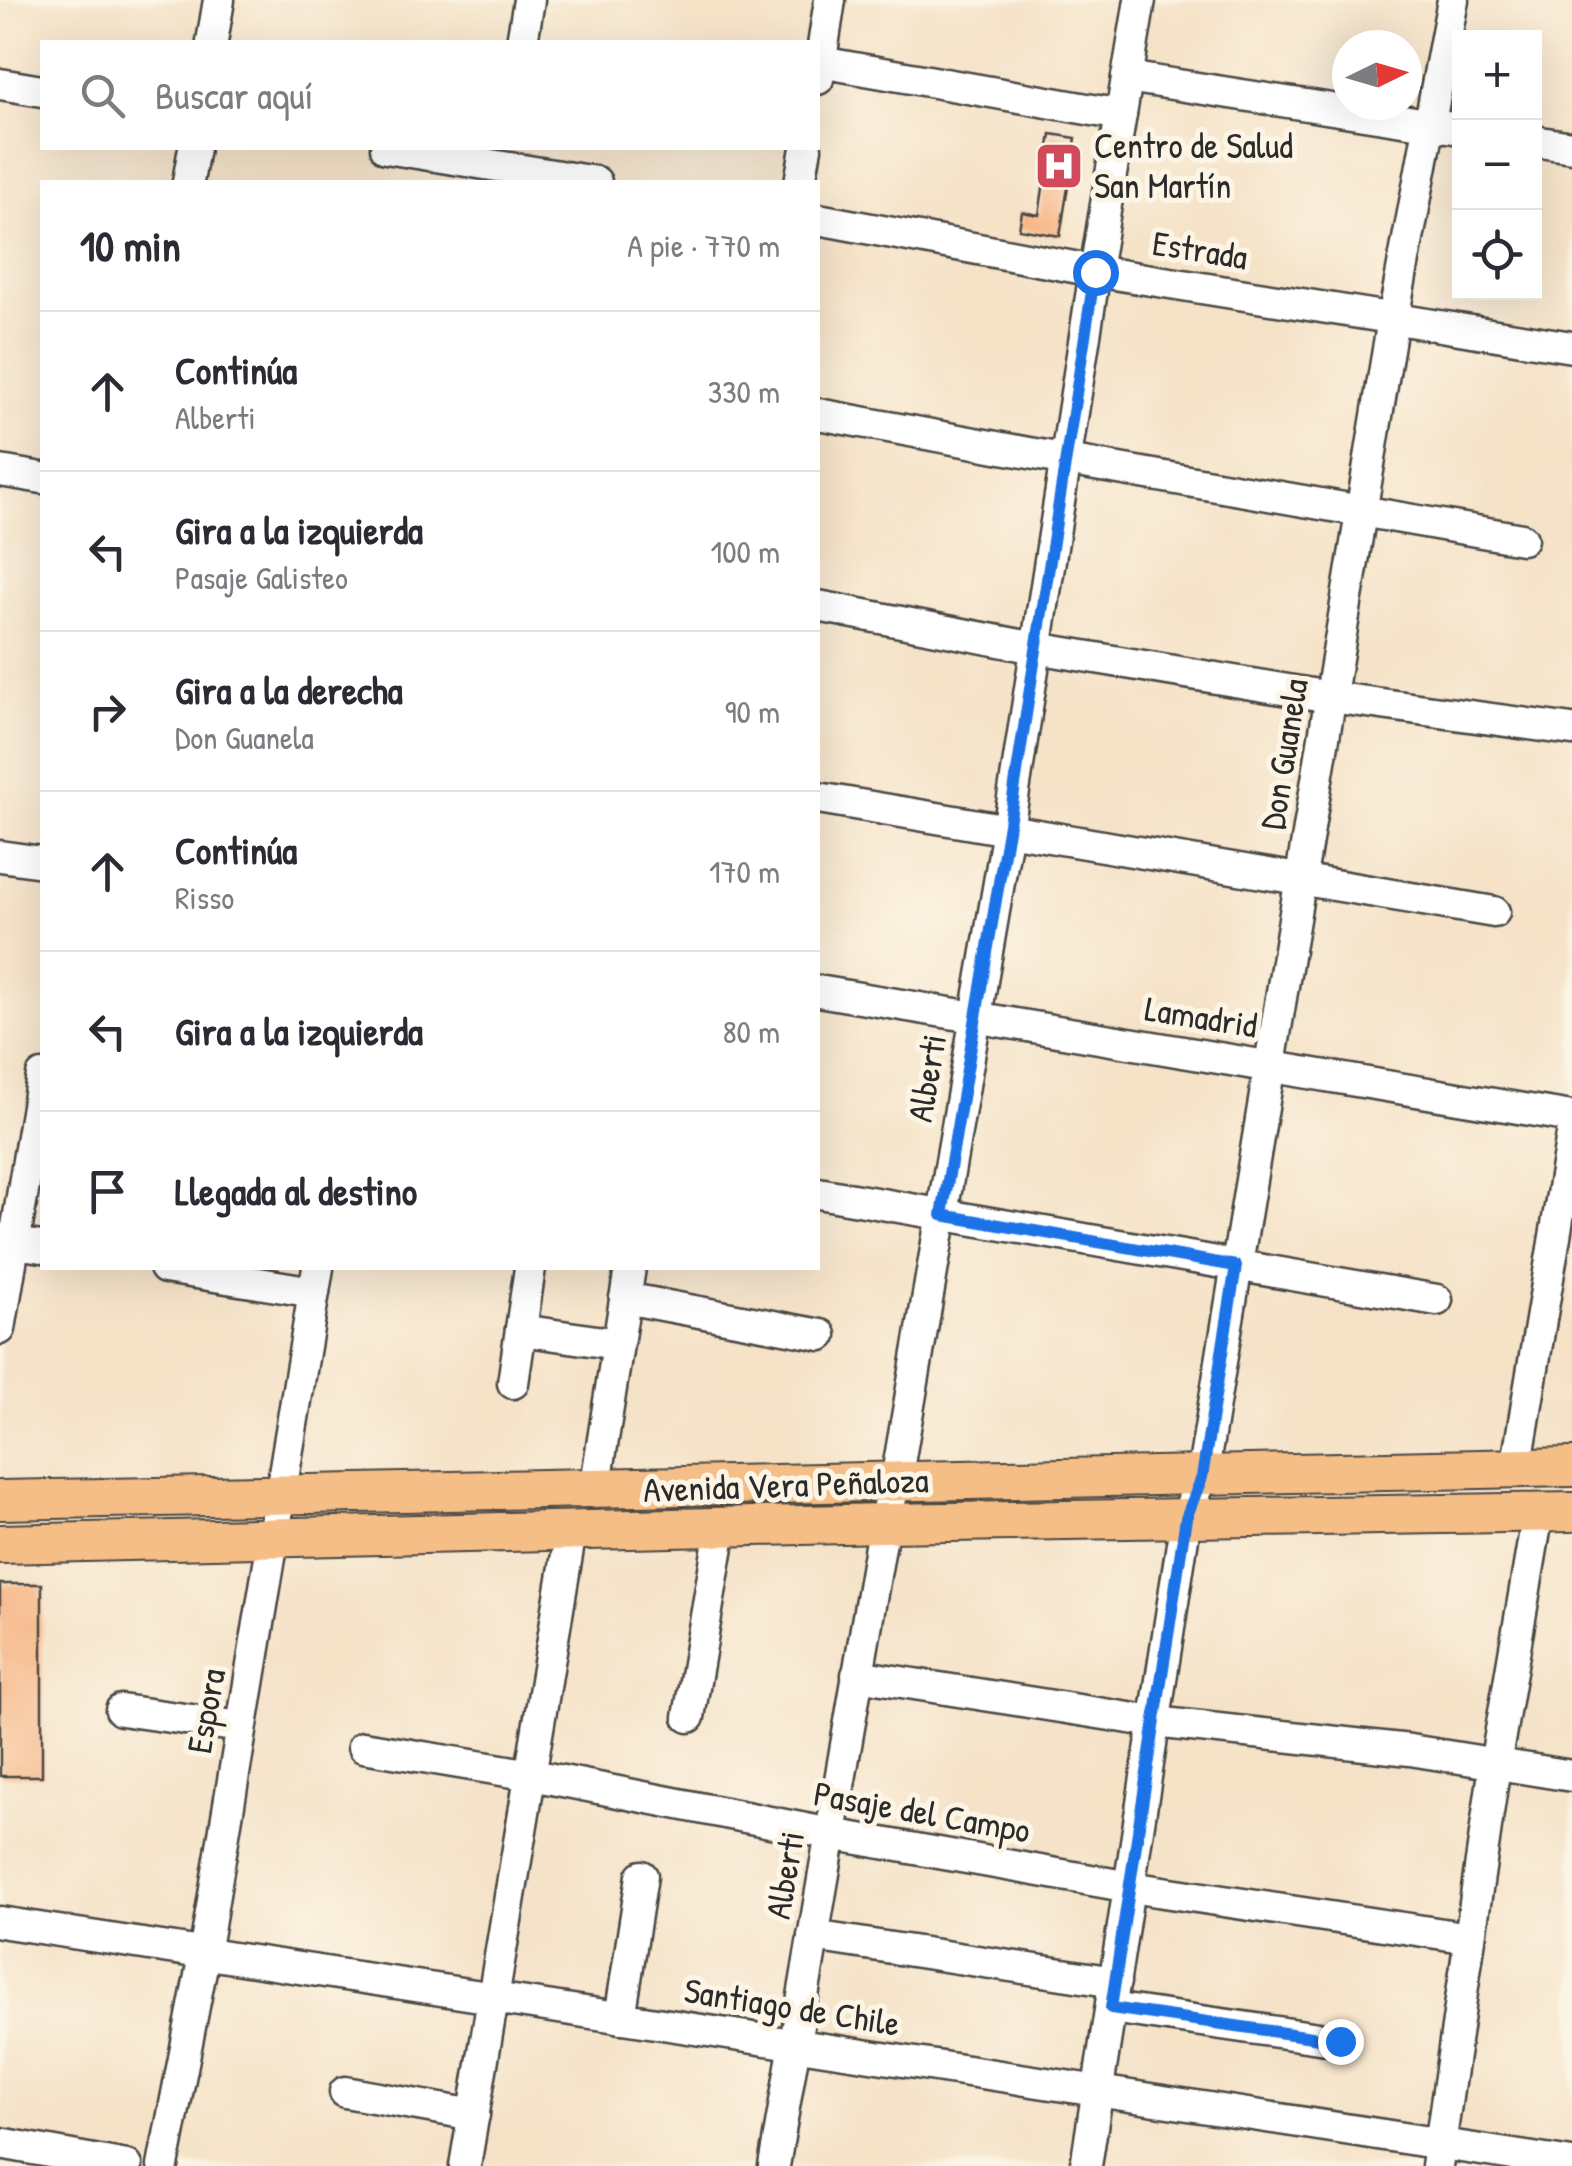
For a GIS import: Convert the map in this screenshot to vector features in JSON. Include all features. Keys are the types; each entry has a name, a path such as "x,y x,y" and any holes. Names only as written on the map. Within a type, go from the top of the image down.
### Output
{"main road":[{"name":"Avenida Vera Peñaloza","path":"0,1500 1572,1467"},
{"name":"Avenida Vera Peñaloza","path":"0,1544 1555,1512"}],"street":[{"path":"212,40 219,0"},
{"path":"522,40 529,0"},
{"path":"820,64 830,0"},
{"name":"Alberti","path":"774,2166 1008,830 1140,0"},
{"name":"Don Guanela","path":"1086,2166 1186,1518 1202,1477 1394,319 1444,127 1453,0"},
{"path":"820,70 1121,115"},
{"path":"1127,76 1444,127"},
{"path":"0,84 40,91"},
{"path":"1542,142 1572,147"},
{"path":"188,180 194,150"},
{"path":"399,150 584,180"},
{"path":"800,180 806,150"},
{"name":"Estrada","path":"820,218 1095,272 1572,347"},
{"path":"820,414 1522,539"},
{"path":"0,471 40,478"},
{"path":"820,606 1036,648 1572,730"},
{"path":"820,798 1494,912"},
{"path":"0,856 40,862"},
{"name":"Lamadrid","path":"820,991 1572,1117"},
{"path":"0,1329 19,1243 40,1091"},
{"path":"1516,1469 1572,1135"},
{"path":"820,1193 1437,1300"},
{"path":"189,1270 316,1280"},
{"path":"512,1383 530,1270"},
{"name":"Espora","path":"163,2166 204,1954 316,1280"},
{"path":"594,1490 627,1283 821,1335"},
{"path":"521,1330 617,1344"},
{"path":"1439,2155 1495,1765 1555,1512"},
{"path":"689,1717 721,1528"},
{"path":"465,2166 571,1531"},
{"path":"857,1675 1156,1722 1410,1750 1572,1776"},
{"path":"121,1710 241,1727"},
{"name":"Pasaje del Campo","path":"364,1747 1130,1887 1470,1938"},
{"path":"620,2018 642,1876"},
{"name":"Santiago de Chile","path":"0,1922 1098,2092 1439,2155 1572,2164"},
{"path":"813,1936 1340,2041"},
{"path":"345,2092 474,2114"},
{"path":"0,2144 127,2166"}],"building":[{"name":"Centro de Salud San Martín","path":"1051,134 1076,138 1060,236 1019,229 1022,212 1039,215"},
{"path":"0,1584 42,1584 42,1776 0,1776"}],"place":[{"name":"Centro de Salud San Martín","path":"1059,166"}],"route":[{"path":"1095,272 1008,830 942,1215 1236,1266 1202,1477 1186,1518 1111,2008 1340,2041"}]}
